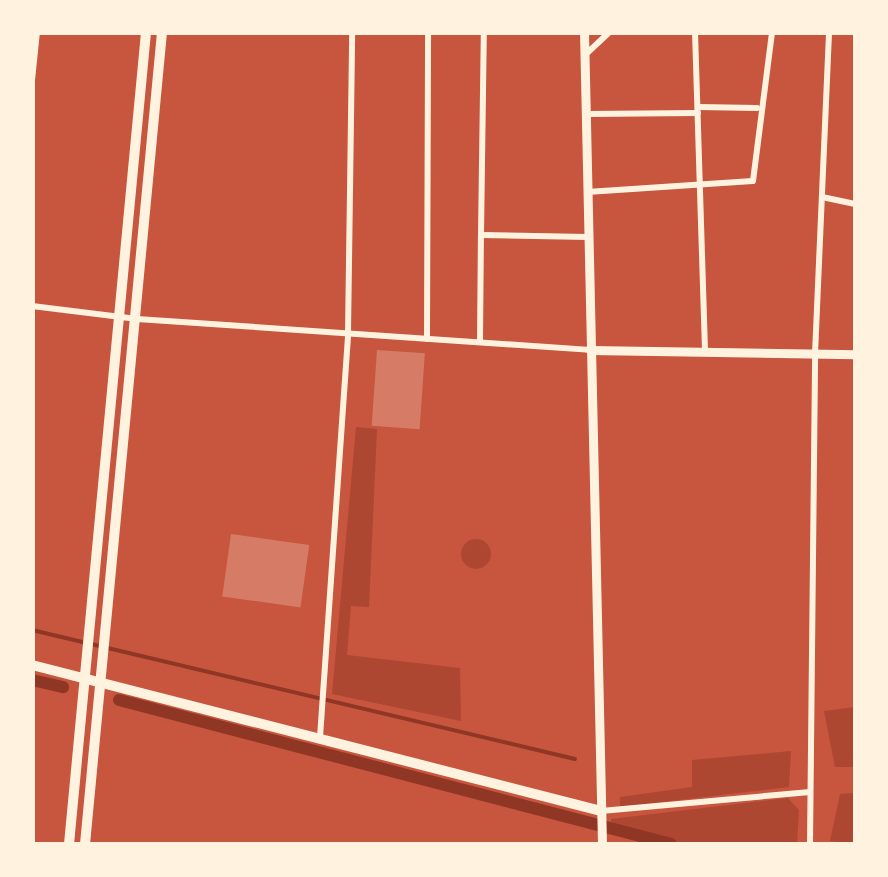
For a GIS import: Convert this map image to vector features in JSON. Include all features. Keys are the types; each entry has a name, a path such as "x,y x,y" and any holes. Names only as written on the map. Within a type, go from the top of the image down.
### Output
{"main road":[{"path":"69,844 146,32"},
{"path":"85,844 162,32"},
{"path":"32,665 601,811"}],"street":[{"path":"32,80 37,32"},
{"path":"320,737 348,334 352,32"},
{"path":"427,339 428,32"},
{"path":"480,342 484,32"},
{"path":"584,32 602,844"},
{"path":"584,55 610,32"},
{"path":"696,32 705,352"},
{"path":"587,192 700,186 758,177 758,108 772,32"},
{"path":"810,844 815,354 829,32"},
{"path":"586,114 758,108"},
{"path":"822,197 856,204"},
{"path":"481,235 588,237"},
{"path":"32,306 137,319 590,350 856,354"},
{"path":"601,811 810,792"}],"shaded area":[{"path":"356,427 377,429 369,607 351,606 347,655 460,668 461,721 332,694"},
{"path":"476,539 487,543 491,554 487,565 476,569 465,565 461,554 465,543"},
{"path":"855,707 855,767 835,767 824,711"},
{"path":"791,751 789,787 620,807 620,797 692,787 692,760"},
{"path":"855,793 855,844 830,841 840,794"},
{"path":"788,798 799,810 797,844 671,844 612,829 611,819"}],"building":[{"path":"377,350 425,353 420,429 372,426"},
{"path":"231,534 309,545 300,607 222,596"}],"waterway":[{"path":"32,630 575,759"},
{"path":"32,680 63,687"},
{"path":"119,700 671,844"}]}
